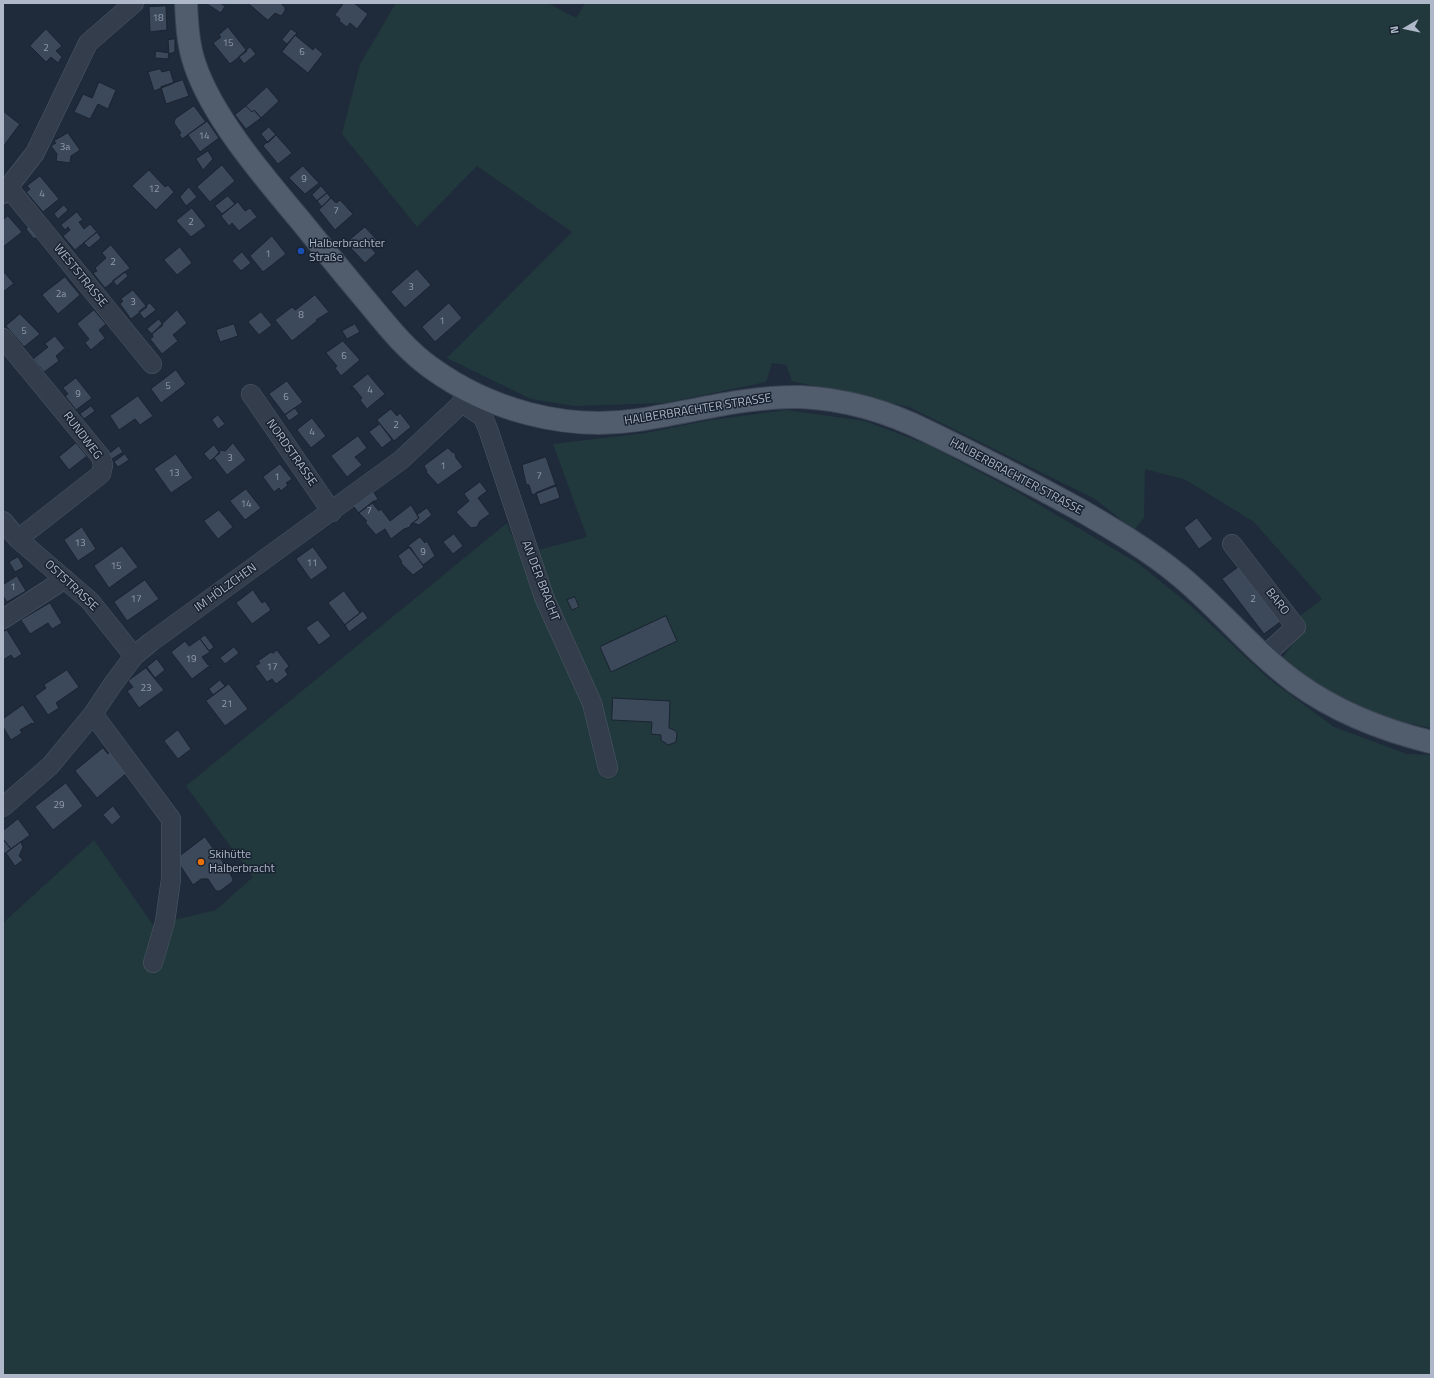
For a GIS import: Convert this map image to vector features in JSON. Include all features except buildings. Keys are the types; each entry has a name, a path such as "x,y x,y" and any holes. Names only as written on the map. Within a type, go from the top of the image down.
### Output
{"main road":[{"name":"HALBERBRACHTER STRASSE","path":"186,3 187,30 195,64 214,105 250,159 395,336 463,396 548,418 594,423 639,420 738,402 776,398 820,399 871,409 919,427 1014,473 1106,525 1144,549 1181,576 1264,656 1294,681 1320,699 1360,720 1398,734 1431,742"}],"street":[{"path":"6,190 35,153 88,43 134,3"},
{"name":"WESTSTRASSE","path":"6,190 152,364"},
{"name":"RUNDWEG","path":"3,338 101,457 103,466 101,474 18,539"},
{"name":"NORDSTRASSE","path":"250,394 332,512"},
{"name":"IM HÖLZCHEN","path":"3,807 50,766 93,714 134,656 151,642 332,512 401,460 463,396"},
{"name":"AN DER BRACHT","path":"463,396 483,416 544,597 592,703 608,768"},
{"name":"OSTSTRASSE","path":"3,521 18,539 90,601 134,656"},
{"name":"BARO","path":"1232,544 1296,627 1264,656"},
{"path":"3,619 65,579"},
{"path":"93,714 171,819 171,878 165,922 153,962"}],"green space":[{"path":"396,3 548,3 576,18 585,3 1431,3 1431,728 1382,717 1317,685 1283,657 1304,629 1296,619 1322,599 1254,522 1186,480 1145,469 1144,518 1134,530 1095,499 909,407 792,381 786,365 772,363 766,382 665,403 574,406 531,399 447,358 572,232 477,166 417,227 342,134 360,64"},
{"path":"786,410 865,421 928,445 1016,491 1139,564 1191,606 1269,679 1334,727 1407,754 1431,755 1431,1375 3,1375 3,923 94,840 153,925 216,910 253,877 186,786 507,523 520,555 587,537 553,444 646,433 711,420"}],"place":[{"name":"Halberbrachter Straße","path":"301,251"},
{"name":"Skihütte Halberbracht","path":"201,862"}]}
